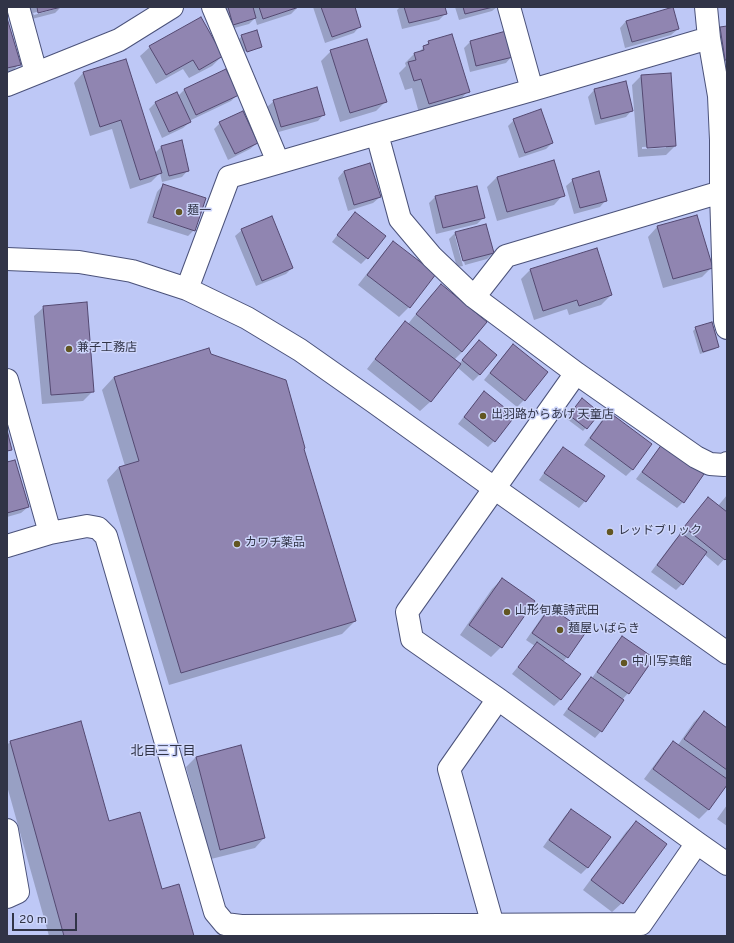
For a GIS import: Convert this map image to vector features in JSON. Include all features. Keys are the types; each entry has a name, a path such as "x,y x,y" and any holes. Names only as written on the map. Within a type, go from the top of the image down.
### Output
{"street":[{"path":"18,7 36,73"},
{"path":"7,86 119,40 172,7"},
{"path":"213,7 278,162"},
{"path":"509,7 532,90"},
{"path":"706,7 709,38 719,96 725,321 727,328"},
{"path":"187,289 229,177 709,38"},
{"path":"376,134 400,218 432,257 474,298 576,373 696,457 710,464 724,465 727,463"},
{"path":"474,298 506,256 721,192"},
{"path":"7,259 80,262 132,271 187,289 247,318 300,350 727,653"},
{"path":"576,373 408,612 412,639 727,864"},
{"path":"7,380 50,534"},
{"path":"7,546 50,534 87,526 98,528 106,536 215,912 226,924 241,926 494,930 641,924 697,843"},
{"path":"494,930 449,769 498,699"},
{"path":"7,830 18,892 7,897"}],"building":[{"path":"37,7 61,7 38,13"},
{"path":"228,7 253,7 256,18 233,25"},
{"path":"259,7 299,7 263,19"},
{"path":"321,7 355,7 361,27 332,37"},
{"path":"404,7 445,7 447,14 409,23"},
{"path":"463,7 493,7 465,14"},
{"path":"673,7 679,29 632,42 626,21"},
{"path":"201,17 223,56 199,70 193,60 166,75 149,46"},
{"path":"7,18 21,65 7,68"},
{"path":"727,26 727,60 725,60 720,27"},
{"path":"257,30 262,47 247,52 241,35"},
{"path":"506,31 513,57 476,66 470,41"},
{"path":"452,34 470,92 429,104 421,79 414,81 408,62 416,60 414,53 424,50 423,46 429,44 428,41"},
{"path":"367,39 387,102 350,113 330,50"},
{"path":"126,59 162,173 140,180 121,120 100,127 83,72"},
{"path":"226,69 239,95 196,115 184,89"},
{"path":"671,73 676,146 647,148 641,75"},
{"path":"626,81 633,111 601,119 594,89"},
{"path":"317,87 325,115 281,127 273,100"},
{"path":"177,92 191,122 169,132 155,102"},
{"path":"541,109 553,143 525,153 513,119"},
{"path":"243,111 258,143 235,154 219,122"},
{"path":"182,140 189,171 169,176 161,146"},
{"path":"554,160 565,196 507,212 497,177"},
{"path":"370,163 381,197 354,205 344,171"},
{"path":"599,171 607,201 580,208 572,179"},
{"path":"163,184 206,198 195,231 153,217"},
{"path":"477,186 485,218 443,228 435,196"},
{"path":"355,212 386,236 368,259 337,235"},
{"path":"697,215 713,268 673,279 657,226"},
{"path":"272,216 293,268 262,281 241,229"},
{"path":"486,224 494,253 463,261 455,232"},
{"path":"393,241 436,274 410,308 367,275"},
{"path":"597,248 612,295 579,306 577,300 543,311 530,269"},
{"path":"441,284 487,322 462,352 416,314"},
{"name":"兼子工務店","path":"87,302 94,392 51,395 43,306"},
{"path":"405,321 461,364 431,402 375,359"},
{"path":"712,322 719,347 703,352 695,327"},
{"path":"479,340 497,355 480,375 462,360"},
{"path":"513,344 548,372 525,401 490,373"},
{"name":"カワチ薬品","path":"209,348 211,354 286,380 305,448 304,449 356,621 181,673 119,467 139,461 114,377"},
{"path":"484,391 515,416 495,442 464,417"},
{"path":"582,398 600,413 587,429 569,415"},
{"path":"609,412 652,444 633,470 590,438"},
{"path":"7,430 12,450 7,451"},
{"path":"662,444 704,474 684,503 642,472"},
{"path":"563,447 605,476 586,502 544,473"},
{"path":"15,460 29,507 7,513 7,462"},
{"path":"708,497 727,512 727,558 725,560 684,527"},
{"path":"681,533 707,552 683,585 657,565"},
{"path":"502,578 535,601 502,648 469,625"},
{"path":"550,607 586,632 568,658 532,633"},
{"path":"622,636 654,658 629,694 597,672"},
{"path":"537,642 581,674 561,700 518,667"},
{"path":"591,677 624,700 602,732 568,709"},
{"path":"704,711 727,728 727,770 684,739"},
{"path":"81,721 109,821 140,812 162,889 179,884 194,936 64,936 10,741"},
{"path":"673,741 727,779 727,785 709,810 653,769"},
{"path":"241,745 265,838 220,850 196,757"},
{"path":"571,809 611,837 588,868 549,840"},
{"path":"636,821 667,844 623,904 591,880"}],"place":[{"name":"麺一","path":"179,212"},
{"name":"兼子工務店","path":"69,349"},
{"name":"出羽路からあげ 天童店","path":"483,416"},
{"name":"レッドブリック","path":"610,532"},
{"name":"カワチ薬品","path":"237,544"},
{"name":"山形旬菓詩武田","path":"507,612"},
{"name":"麺屋いばらき","path":"560,630"},
{"name":"中川写真館","path":"624,663"}],"district":[{"name":"北目三丁目","path":"163,752"}]}
